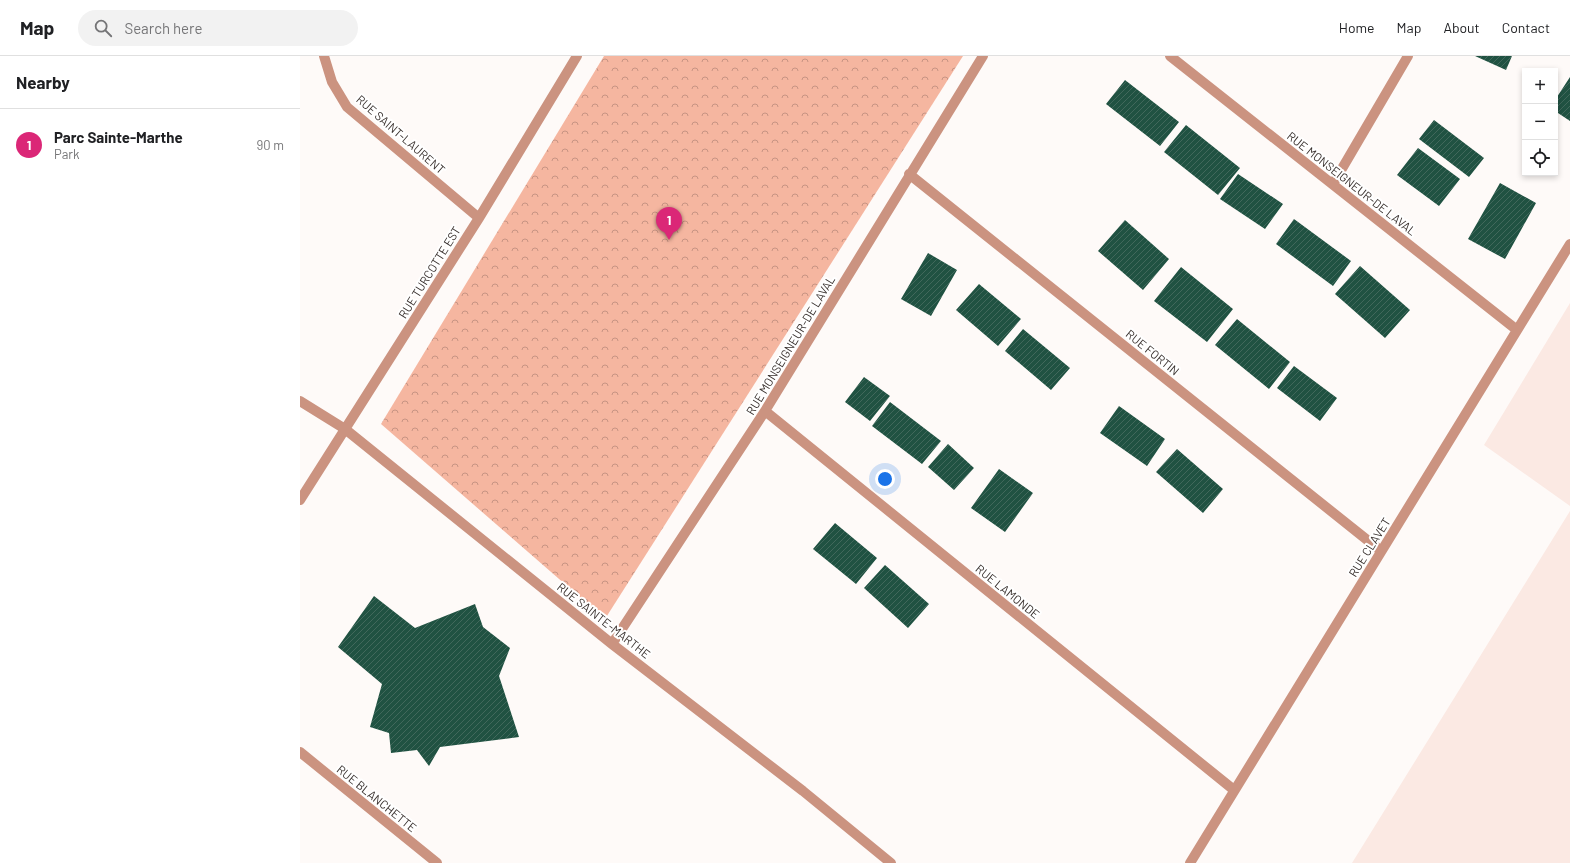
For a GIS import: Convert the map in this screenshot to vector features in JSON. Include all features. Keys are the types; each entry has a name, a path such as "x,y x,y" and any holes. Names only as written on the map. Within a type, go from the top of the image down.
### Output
{"street":[{"name":"RUE SAINT-LAURENT","path":"324,56 332,82 347,107 479,218"},
{"name":"RUE TURCOTTE EST","path":"300,500 479,218 577,56"},
{"name":"RUE MONSEIGNEUR-DE LAVAL","path":"612,644 765,411 909,174 983,56"},
{"name":"RUE MONSEIGNEUR-DE LAVAL","path":"1170,56 1517,330"},
{"path":"1333,184 1408,56"},
{"name":"RUE FORTIN","path":"909,174 1381,551"},
{"name":"RUE CLAVET","path":"1190,863 1570,244"},
{"name":"RUE SAINTE-MARTHE","path":"300,401 345,429 612,644 803,791 891,863"},
{"name":"RUE LAMONDE","path":"765,411 1234,790"},
{"name":"RUE BLANCHETTE","path":"300,752 437,863"}],"shaded area":[{"path":"1570,303 1570,506 1484,445"},
{"path":"1570,511 1570,863 1352,863"}],"green space":[{"path":"604,56 963,56 605,619 381,424"}],"building":[{"path":"1475,56 1512,56 1506,70"},
{"path":"1570,77 1570,121 1558,113 1558,95"},
{"path":"1125,80 1179,122 1160,146 1106,104"},
{"path":"1434,120 1484,158 1469,177 1419,139"},
{"path":"1186,125 1240,168 1218,195 1164,152"},
{"path":"1418,148 1460,179 1439,206 1397,175"},
{"path":"1238,174 1283,204 1265,229 1220,199"},
{"path":"1500,183 1536,203 1505,259 1468,239"},
{"path":"1294,219 1351,261 1333,286 1276,244"},
{"path":"1125,220 1169,259 1143,290 1098,251"},
{"path":"928,253 957,270 931,316 901,299"},
{"path":"1360,266 1410,310 1385,338 1335,294"},
{"path":"1181,267 1233,309 1207,342 1154,301"},
{"path":"979,284 1021,319 998,346 956,310"},
{"path":"1237,319 1290,362 1269,389 1215,345"},
{"path":"1023,329 1070,368 1051,390 1005,351"},
{"path":"1294,366 1337,398 1320,421 1277,388"},
{"path":"864,377 890,396 870,421 845,402"},
{"path":"890,402 941,441 922,464 872,426"},
{"path":"1119,406 1165,439 1147,466 1100,433"},
{"path":"948,444 974,468 954,490 928,467"},
{"path":"1177,449 1223,489 1203,513 1156,472"},
{"path":"999,469 1033,493 1005,532 971,508"},
{"path":"835,523 877,558 856,584 813,549"},
{"path":"885,565 929,604 908,628 864,588"},
{"path":"374,596 415,628 475,604 483,627 510,648 499,676 519,737 440,747 429,766 417,750 391,753 389,733 370,727 382,684 338,647"}],"place":[{"name":"Parc Sainte-Marthe","path":"669,240"}]}
